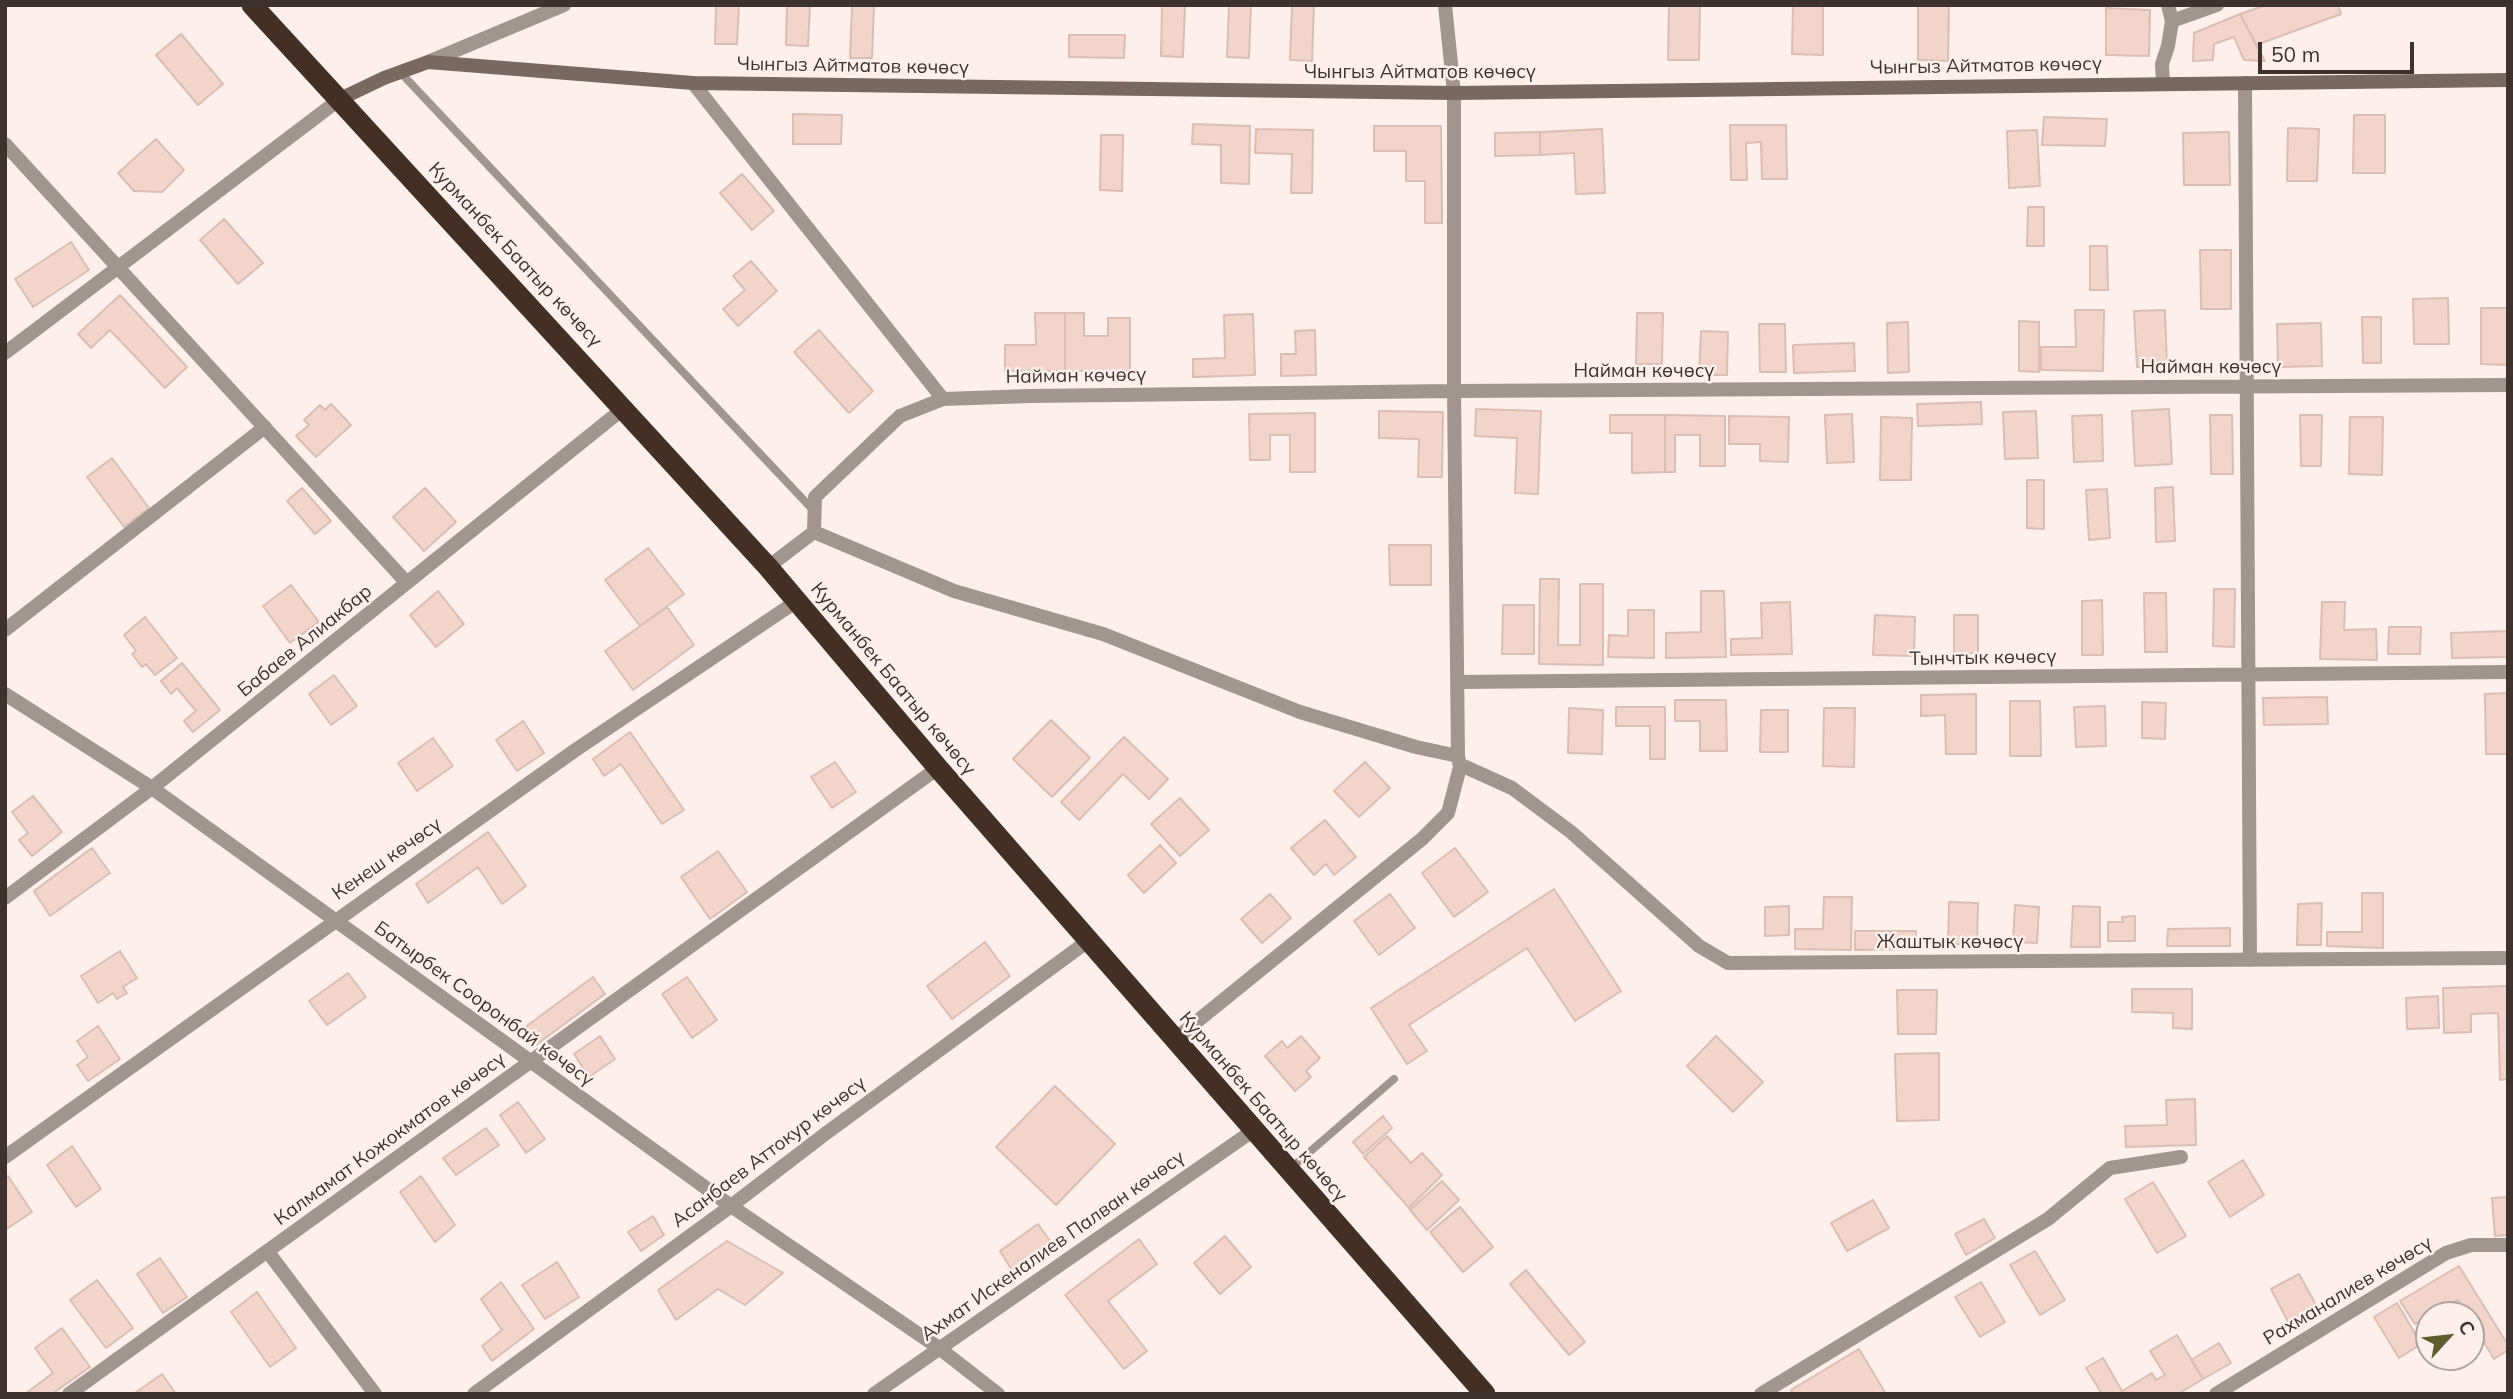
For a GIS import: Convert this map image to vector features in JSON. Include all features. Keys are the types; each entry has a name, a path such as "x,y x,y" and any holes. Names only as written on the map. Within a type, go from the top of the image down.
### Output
{"highway":[{"name":"Курманбек Баатыр көчөсү","path":"252,5 768,566 938,768 1485,1394"}],"main road":[{"name":"Чынгыз Айтматов көчөсү","path":"340,99 428,62 693,83 1454,93 2508,80"}],"street":[{"path":"428,62 564,5"},
{"path":"1174,1040 1422,839 1448,813 1459,760 1459,682 1454,391 1454,93 1445,5"},
{"path":"2163,83 2162,64 2172,21 2168,5"},
{"path":"2172,21 2217,5"},
{"path":"693,83 943,399"},
{"path":"2245,83 2250,960"},
{"path":"5,353 340,99"},
{"path":"5,144 407,583"},
{"name":"Найман көчөсү","path":"815,504 900,416 943,399 1454,391 2508,385"},
{"name":"Бабаев Алиакбар","path":"5,898 152,788 624,408"},
{"path":"5,630 265,427"},
{"path":"768,566 814,532 815,504"},
{"name":"Жаштык көчөсү","path":"814,532 954,591 1103,634 1300,712 1459,760 1511,788 1561,825 1699,946 1728,963 2508,958"},
{"name":"Кенеш көчөсү","path":"5,1157 574,751 797,601"},
{"name":"Тынчтык көчөсү","path":"1459,682 2508,672"},
{"name":"Батырбек Сооронбай көчөсү","path":"5,694 152,788 731,1206 939,1348 998,1394"},
{"name":"Калмамат Кожокматов көчөсү","path":"69,1394 938,768"},
{"name":"Асанбаев Аттокур көчөсү","path":"474,1394 1088,941"},
{"name":"Ахмат Искеналиев Палван көчөсү","path":"874,1394 1254,1130"},
{"path":"1761,1394 2048,1219 2109,1168 2181,1157"},
{"name":"Рахманалиев көчөсү","path":"2216,1394 2446,1252 2471,1245 2508,1245"},
{"path":"268,1252 375,1394"}],"lane":[{"path":"400,72 815,504"},
{"path":"1288,1170 1394,1079"}],"building":[{"path":"716,5 739,5 737,44 715,44"},
{"path":"787,5 810,5 808,46 786,45"},
{"path":"852,5 874,5 872,58 850,58"},
{"path":"1162,5 1185,5 1183,57 1161,56"},
{"path":"1229,5 1251,5 1249,58 1227,57"},
{"path":"1292,5 1314,5 1312,61 1290,60"},
{"path":"1669,5 1700,5 1699,60 1668,60"},
{"path":"1793,5 1823,5 1823,55 1792,54"},
{"path":"1918,5 1949,5 1948,61 1918,60"},
{"path":"2266,5 2338,5 2341,14 2256,45 2240,14"},
{"path":"2106,8 2150,10 2149,56 2106,55"},
{"path":"2240,14 2265,61 2244,60 2234,37 2214,44 2213,60 2193,61 2194,33"},
{"path":"181,34 223,84 198,105 156,55"},
{"path":"1069,35 1125,35 1124,58 1069,57"},
{"path":"793,114 842,115 841,144 793,144"},
{"path":"2354,115 2385,115 2385,173 2353,173"},
{"path":"2044,117 2107,119 2105,146 2042,145"},
{"path":"1193,124 1250,126 1249,184 1221,183 1221,145 1192,144"},
{"path":"1730,125 1786,125 1787,179 1762,179 1761,142 1746,143 1747,180 1731,180"},
{"path":"1374,126 1441,126 1442,223 1425,223 1425,181 1406,181 1406,151 1374,151"},
{"path":"2288,128 2319,129 2317,181 2287,181"},
{"path":"1256,129 1313,130 1312,193 1291,193 1292,154 1255,153"},
{"path":"1602,129 1605,193 1576,194 1574,153 1540,155 1540,132"},
{"path":"2037,130 2040,186 2009,188 2007,131"},
{"path":"1540,132 1540,155 1495,156 1495,133"},
{"path":"2229,132 2230,185 2184,185 2183,133"},
{"path":"1101,135 1123,135 1122,191 1100,190"},
{"path":"156,139 184,170 162,192 134,191 118,173"},
{"path":"742,174 774,211 752,230 720,193"},
{"path":"2028,207 2044,207 2044,246 2027,246"},
{"path":"224,219 263,263 238,284 200,240"},
{"path":"71,242 89,270 33,307 15,279"},
{"path":"2090,246 2107,246 2108,290 2090,290"},
{"path":"2200,250 2231,250 2231,309 2201,309"},
{"path":"751,261 777,291 738,326 723,309 745,290 733,276"},
{"path":"120,295 187,367 165,388 110,330 91,348 78,334"},
{"path":"2448,298 2449,344 2414,344 2413,299"},
{"path":"2481,308 2508,308 2508,365 2481,364"},
{"path":"2075,310 2104,310 2103,371 2041,370 2041,347 2076,347"},
{"path":"2165,310 2167,366 2137,367 2134,311"},
{"path":"1035,313 1065,313 1065,371 1005,371 1005,345 1036,345"},
{"path":"1065,313 1084,313 1084,336 1108,336 1108,318 1130,318 1130,371 1065,371"},
{"path":"1637,313 1663,313 1662,364 1636,364"},
{"path":"1253,314 1255,375 1193,377 1193,359 1225,358 1224,315"},
{"path":"2362,317 2381,317 2381,363 2363,363"},
{"path":"2019,321 2039,322 2039,372 2019,371"},
{"path":"1908,322 1909,372 1888,373 1887,323"},
{"path":"2321,323 2322,366 2278,367 2277,324"},
{"path":"1759,324 1785,324 1786,372 1760,372"},
{"path":"819,330 873,391 849,413 794,352"},
{"path":"1315,330 1316,375 1281,376 1281,354 1296,354 1295,331"},
{"path":"1701,331 1728,332 1727,375 1699,375"},
{"path":"1854,343 1855,371 1794,373 1793,345"},
{"path":"1981,402 1982,424 1918,426 1917,404"},
{"path":"331,404 351,425 316,457 296,436 309,425 304,420 320,405 325,410"},
{"path":"1476,409 1541,411 1538,494 1515,493 1517,438 1475,436"},
{"path":"2169,409 2172,464 2135,466 2132,411"},
{"path":"1379,411 1443,412 1442,477 1418,477 1419,439 1379,438"},
{"path":"2036,411 2038,458 2005,459 2003,412"},
{"path":"1315,413 1315,472 1290,472 1290,435 1270,435 1270,460 1250,460 1249,414"},
{"path":"1852,414 1854,462 1827,463 1825,415"},
{"path":"1610,415 1665,415 1665,472 1632,473 1632,433 1610,433"},
{"path":"1665,415 1725,416 1725,466 1700,466 1700,435 1675,435 1675,472 1665,472"},
{"path":"2102,415 2103,461 2074,462 2072,416"},
{"path":"2210,415 2232,415 2233,474 2211,474"},
{"path":"2300,415 2322,415 2321,466 2301,466"},
{"path":"1729,416 1789,417 1788,462 1760,461 1760,444 1729,444"},
{"path":"1881,417 1912,418 1911,480 1880,480"},
{"path":"2350,417 2383,417 2382,475 2349,474"},
{"path":"112,458 149,508 124,527 87,477"},
{"path":"2027,480 2044,480 2044,529 2027,528"},
{"path":"2173,487 2175,541 2156,542 2155,488"},
{"path":"302,488 331,521 315,534 287,501"},
{"path":"425,488 456,522 424,551 393,517"},
{"path":"2107,489 2110,538 2089,540 2086,490"},
{"path":"1389,545 1431,545 1431,585 1390,585"},
{"path":"648,548 684,594 640,626 605,580"},
{"path":"1540,579 1559,579 1558,645 1580,645 1580,584 1603,584 1603,665 1539,664"},
{"path":"291,585 319,622 290,643 263,606"},
{"path":"2214,589 2235,589 2234,647 2213,646"},
{"path":"438,591 464,624 436,647 410,615"},
{"path":"1701,591 1724,591 1726,657 1666,658 1666,633 1701,632"},
{"path":"2144,593 2166,593 2167,652 2145,652"},
{"path":"2102,600 2103,655 2082,655 2082,601"},
{"path":"1790,602 1792,654 1731,655 1731,639 1762,638 1761,603"},
{"path":"2322,602 2345,602 2344,630 2376,629 2377,660 2320,659"},
{"path":"1503,605 1534,605 1534,654 1502,654"},
{"path":"667,607 694,645 633,690 605,651"},
{"path":"1628,610 1654,610 1654,658 1608,657 1609,635 1628,636"},
{"path":"1875,615 1915,617 1914,656 1873,655"},
{"path":"1954,615 1978,615 1978,653 1954,653"},
{"path":"145,617 177,658 155,675 146,664 142,667 132,654 136,651 124,635"},
{"path":"2389,627 2421,627 2420,654 2388,654"},
{"path":"2508,631 2508,657 2452,658 2451,633"},
{"path":"182,663 220,710 193,732 184,721 196,711 177,688 171,694 161,681"},
{"path":"334,675 357,706 331,725 309,694"},
{"path":"2508,693 2508,754 2486,754 2485,694"},
{"path":"1976,694 1976,754 1946,754 1945,715 1921,716 1921,695"},
{"path":"2327,697 2328,724 2264,725 2263,698"},
{"path":"1675,700 1726,700 1727,751 1700,751 1700,721 1675,721"},
{"path":"2010,701 2040,701 2041,756 2010,756"},
{"path":"2142,702 2166,703 2165,739 2142,738"},
{"path":"2105,706 2106,746 2076,747 2074,707"},
{"path":"1616,707 1665,707 1665,759 1650,759 1650,726 1616,726"},
{"path":"1569,708 1603,710 1602,754 1568,753"},
{"path":"1824,708 1855,708 1854,767 1823,766"},
{"path":"1761,710 1788,710 1788,752 1760,752"},
{"path":"1051,720 1090,758 1052,797 1013,759"},
{"path":"523,721 544,753 517,771 496,740"},
{"path":"630,732 684,810 662,824 621,764 604,776 593,759"},
{"path":"1124,737 1168,779 1149,799 1123,774 1079,820 1061,802"},
{"path":"433,738 453,766 417,791 398,763"},
{"path":"835,762 856,792 832,808 811,777"},
{"path":"1365,762 1390,788 1359,817 1334,791"},
{"path":"33,796 62,832 32,856 19,840 28,833 12,812"},
{"path":"1180,798 1209,830 1180,856 1151,824"},
{"path":"1325,820 1356,857 1334,875 1326,864 1314,875 1291,848"},
{"path":"488,832 526,886 502,904 478,867 428,903 416,884"},
{"path":"1160,845 1176,863 1144,893 1128,875"},
{"path":"92,848 110,873 50,916 34,891"},
{"path":"1455,848 1488,892 1454,917 1422,873"},
{"path":"718,851 747,892 710,919 681,877"},
{"path":"1554,889 1621,991 1575,1021 1527,948 1409,1025 1427,1051 1407,1064 1371,1008"},
{"path":"2362,893 2383,893 2383,948 2327,946 2327,932 2362,932"},
{"path":"1270,894 1291,918 1262,943 1241,919"},
{"path":"1390,894 1415,928 1379,955 1354,921"},
{"path":"1824,897 1852,897 1851,950 1795,949 1795,929 1823,929"},
{"path":"1949,902 1978,903 1977,945 1948,944"},
{"path":"2322,903 2321,945 2297,945 2298,904"},
{"path":"2015,905 2039,907 2037,943 2013,942"},
{"path":"1789,906 1789,935 1765,936 1765,907"},
{"path":"2073,906 2100,907 2100,947 2071,947"},
{"path":"2135,916 2135,941 2108,941 2108,922 2123,922 2122,917"},
{"path":"2230,928 2230,946 2167,946 2168,929"},
{"path":"1855,931 1916,931 1916,949 1855,950"},
{"path":"985,942 1010,976 952,1019 927,986"},
{"path":"120,951 137,978 123,987 127,993 117,999 113,993 98,1003 81,976"},
{"path":"348,973 366,997 327,1025 309,1001"},
{"path":"593,977 605,994 536,1045 524,1028"},
{"path":"687,977 717,1020 692,1038 662,994"},
{"path":"2508,986 2508,1079 2500,1080 2498,1013 2471,1014 2471,1032 2444,1033 2443,988"},
{"path":"2132,989 2192,989 2192,1029 2173,1028 2173,1013 2132,1012"},
{"path":"1897,990 1937,990 1936,1034 1898,1034"},
{"path":"2438,996 2439,1028 2407,1029 2406,998"},
{"path":"98,1026 120,1059 88,1081 77,1065 88,1057 77,1041"},
{"path":"600,1036 615,1059 589,1077 574,1054"},
{"path":"1301,1036 1320,1058 1306,1071 1311,1077 1295,1091 1265,1056 1282,1041 1287,1048"},
{"path":"1716,1036 1763,1082 1733,1112 1687,1066"},
{"path":"1939,1053 1939,1120 1897,1121 1895,1054"},
{"path":"1055,1086 1115,1144 1056,1205 996,1147"},
{"path":"2195,1099 2196,1145 2126,1147 2125,1126 2167,1125 2166,1100"},
{"path":"518,1102 545,1139 526,1153 500,1115"},
{"path":"1383,1116 1392,1128 1363,1154 1353,1142"},
{"path":"486,1128 499,1145 456,1175 443,1158"},
{"path":"1387,1136 1411,1163 1422,1153 1442,1175 1409,1208 1364,1157"},
{"path":"72,1146 101,1189 76,1207 47,1165"},
{"path":"2243,1160 2264,1195 2230,1217 2208,1182"},
{"path":"8,1176 32,1212 5,1230 5,1178"},
{"path":"421,1176 455,1225 435,1242 400,1192"},
{"path":"1442,1181 1459,1200 1427,1230 1410,1210"},
{"path":"2153,1182 2186,1236 2157,1253 2125,1199"},
{"path":"2508,1197 2508,1235 2495,1236 2492,1198"},
{"path":"1873,1200 1889,1228 1847,1251 1831,1223"},
{"path":"1460,1207 1493,1247 1463,1272 1430,1232"},
{"path":"653,1216 664,1235 641,1251 628,1232"},
{"path":"1984,1219 1995,1238 1966,1255 1955,1234"},
{"path":"1038,1224 1055,1248 1015,1275 1000,1251"},
{"path":"1225,1236 1251,1267 1220,1294 1194,1263"},
{"path":"1139,1239 1157,1264 1108,1301 1147,1351 1124,1369 1065,1295"},
{"path":"727,1241 783,1273 745,1305 718,1289 676,1320 658,1290"},
{"path":"2035,1251 2065,1300 2040,1315 2010,1265"},
{"path":"160,1258 187,1297 163,1313 137,1274"},
{"path":"557,1262 579,1297 545,1319 522,1285"},
{"path":"2459,1266 2481,1301 2415,1301 2415,1324 2400,1301"},
{"path":"1526,1270 1585,1342 1569,1355 1510,1284"},
{"path":"2299,1274 2321,1314 2292,1329 2271,1289"},
{"path":"97,1280 133,1328 106,1348 70,1300"},
{"path":"501,1282 534,1329 492,1361 482,1346 502,1330 481,1299"},
{"path":"1981,1282 2005,1322 1980,1337 1955,1297"},
{"path":"257,1292 296,1348 270,1367 231,1312"},
{"path":"2397,1303 2415,1334 2415,1348 2399,1358 2374,1317"},
{"path":"2485,1308 2508,1345 2508,1350 2494,1359 2485,1344"},
{"path":"62,1328 90,1367 52,1394 25,1394 53,1373 35,1348"},
{"path":"2177,1335 2203,1379 2178,1394 2124,1394 2122,1391 2152,1373 2156,1380 2165,1375 2150,1351"},
{"path":"2219,1343 2231,1363 2203,1379 2191,1360"},
{"path":"1859,1349 1886,1394 1793,1394 1791,1390"},
{"path":"2103,1358 2124,1394 2102,1394 2086,1368"},
{"path":"162,1374 176,1394 135,1393"}]}
